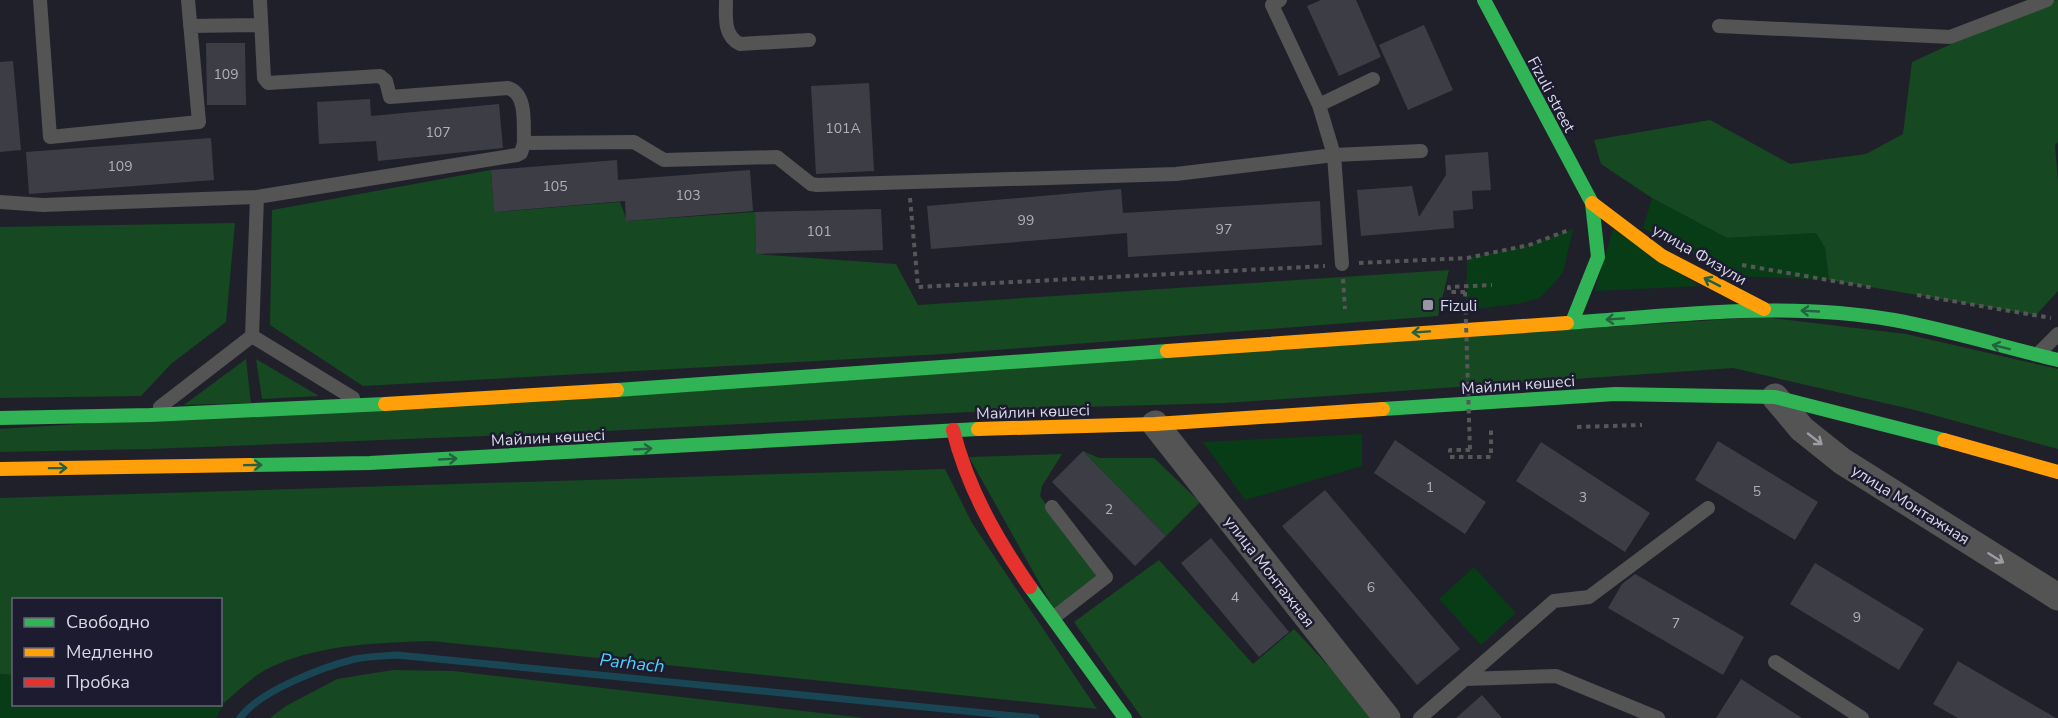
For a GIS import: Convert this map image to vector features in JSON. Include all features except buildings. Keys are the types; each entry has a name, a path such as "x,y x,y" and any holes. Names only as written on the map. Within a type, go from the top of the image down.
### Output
{"main road":[{"name":"Fizuli street","path":"1484,0 1592,203"},
{"name":"улица Физули","path":"1592,203 1662,255 1764,309"},
{"path":"1572,322 1598,257 1592,203"},
{"path":"0,418 150,415 365,405 1764,309 1824,312 1894,320 2058,360"},
{"name":"Майлин көшесі","path":"0,469 370,463 953,430 1155,424 1615,394 1775,397 1883,422 2058,472"},
{"path":"953,430 957,451 976,501 1003,549 1125,718"}],"street":[{"name":"улица Монтажная","path":"1775,397 1802,429 1842,460 2058,597"},
{"name":"улица Монтажная","path":"1155,424 1387,718"}],"lane":[{"path":"40,0 50,137 196,125 200,120 188,0"},
{"path":"0,202 43,205 257,197 521,153 524,143 521,99 516,91 508,88 390,97 386,81 380,76 268,83 264,78 260,0"},
{"path":"726,0 726,26 735,42 740,44 808,40"},
{"path":"1719,26 1950,37 2047,0"},
{"path":"1273,2 1319,105 1334,155 1342,264"},
{"path":"190,26 261,25"},
{"path":"1319,105 1373,79"},
{"path":"524,143 634,142 664,160 777,157 811,184 817,185 1176,174 1334,155 1421,151"},
{"path":"252,336 257,197"},
{"path":"2036,356 2058,334"},
{"path":"252,336 365,405"},
{"path":"150,415 252,336"},
{"path":"1052,507 1106,577 1053,618"},
{"path":"1420,718 1554,601 1589,597 1708,508"},
{"path":"1775,662 1862,718"},
{"path":"1465,679 1556,676 1658,718"}],"path":[{"path":"908,182 918,287 1313,268 1342,264 1467,258 1529,245 1573,229 1592,203"},
{"path":"1732,263 1886,290"},
{"path":"1342,264 1345,309"},
{"path":"1491,430 1491,457 1450,457 1450,450 1470,450 1465,292 1449,292 1449,287 1492,285"},
{"path":"1909,294 2058,319"},
{"path":"1572,427 1652,424"},
{"path":"1460,431 1502,429"}],"green space":[{"path":"2058,0 2058,142 2055,145 2058,181 2058,291 2036,315 1829,280 1825,248 1816,233 1727,238 1652,198 1601,164 1594,140 1710,120 1790,164 1866,154 1903,134 1912,62 2045,1"},
{"path":"491,170 494,212 620,202 627,221 755,212 756,254 896,264 918,305 1449,270 1438,316 943,354 363,386 270,325 272,210"},
{"path":"1652,198 1727,238 1816,233 1825,248 1829,280 1734,276 1643,228"},
{"path":"235,223 226,322 171,364 141,396 0,398 0,227"},
{"path":"1573,229 1563,273 1540,298 1517,304 1466,310 1467,258 1529,245"},
{"path":"1613,229 1700,286 1595,291"},
{"path":"1763,317 1906,334 2058,369 2058,449 1915,410 1733,368 1225,403 1045,408 587,432 150,449 0,452 0,429"},
{"path":"246,359 251,403 184,405"},
{"path":"256,359 319,396 262,399"},
{"path":"1362,434 1362,466 1245,500 1203,442"},
{"path":"1083,451 1099,458 1154,458 1200,502 1166,536"},
{"path":"1062,454 1042,486 1040,496 1097,576 1054,609 969,457"},
{"path":"945,469 972,523 1097,709 431,641 346,646 284,661 249,681 225,702 222,701 222,598 12,598 12,675 0,674 0,498"},
{"path":"1159,560 1253,664 1294,629 1377,718 1142,718 1074,622"},
{"path":"1474,567 1516,613 1481,645 1439,599"},
{"path":"393,670 453,671 865,718 270,718 286,706 337,679"},
{"path":"0,674 12,675 12,706 222,706 222,701 225,702 216,718 0,718"}],"waterway":[{"name":"Parhach","path":"240,718 261,699 310,674 355,659 397,655 1036,718"}],"traffic: fast":[{"path":"1484,0 1592,203 1598,257 1572,322"},
{"path":"1567,323 1730,311 1772,310 1853,314 1935,329 2058,360"},
{"path":"617,390 1167,351"},
{"path":"1383,409 1615,394 1775,397 1944,440"},
{"path":"0,418 150,415 385,404"},
{"path":"250,465 370,463 978,429"},
{"path":"1030,587 1125,718"}],"traffic: slow":[{"path":"1592,203 1662,256 1764,309"},
{"path":"1167,351 1567,323"},
{"path":"385,404 617,390"},
{"path":"978,429 1155,424 1383,409"},
{"path":"1944,440 2058,472"},
{"path":"0,469 250,465"}],"traffic: jam":[{"path":"953,430 959,452 984,512 1030,587"}],"place":[{"name":"Fizuli","path":"1428,305"}]}
